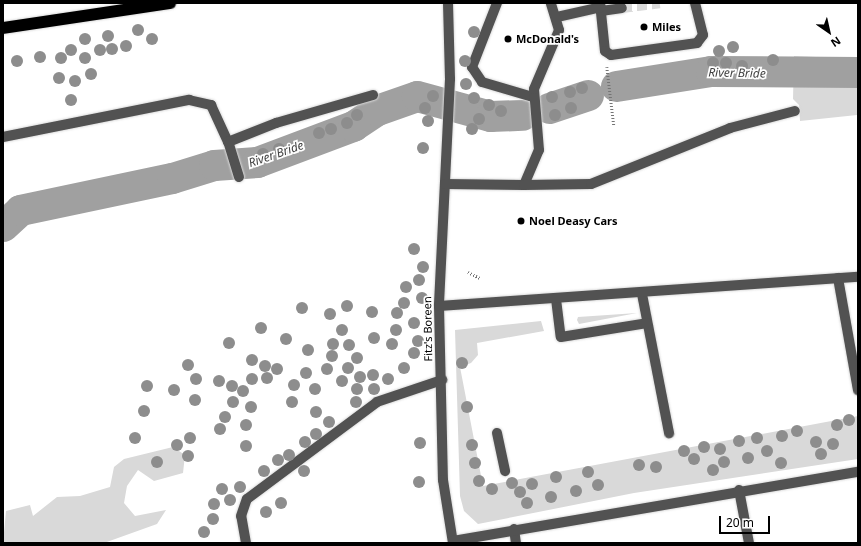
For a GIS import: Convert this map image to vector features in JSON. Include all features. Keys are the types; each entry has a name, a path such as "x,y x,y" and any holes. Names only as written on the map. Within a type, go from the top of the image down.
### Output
{"highway":[{"path":"3,28 170,3"}],"street":[{"name":"Fitz's Boreen","path":"448,3 450,79 439,306 442,380 443,480 453,542"},
{"path":"497,3 472,67 482,82 533,97"},
{"path":"524,185 539,150 533,97 559,30 557,17 551,3"},
{"path":"601,7 606,54 697,43 703,35 695,3"},
{"path":"557,17 601,7 622,8"},
{"path":"228,142 276,123 373,95"},
{"path":"3,137 189,100 211,104 228,142 239,177"},
{"path":"445,184 591,184 730,128 795,111"},
{"path":"439,306 642,294 858,276"},
{"path":"838,278 858,390"},
{"path":"642,294 669,433"},
{"path":"556,299 561,337 647,323"},
{"path":"246,543 241,516 247,499 377,402 442,380"},
{"path":"496,433 505,471"},
{"path":"453,542 514,529 739,490 858,472"},
{"path":"739,490 749,543"},
{"path":"514,529 516,543"}],"path":[{"path":"606,54 614,126"},
{"path":"468,272 480,278"}],"shaded area":[{"path":"794,56 858,59 858,125 857,115 800,121 799,105 793,99"},
{"path":"637,313 579,324 577,320 578,317"},
{"path":"541,321 544,331 477,343 478,355 471,363 460,367 483,486 858,416 858,459 634,493 478,524 464,511 460,496 455,330"},
{"path":"173,447 185,455 183,473 154,481 138,470 127,486 124,503 135,516 166,510 157,524 104,543 3,543 6,511 30,505 33,516 57,497 80,496 110,487 114,467 124,459"}],"waterway":[{"name":"River Bride","path":"616,86 711,71 858,72"},
{"name":"River Bride","path":"549,108 588,95"},
{"name":"River Bride","path":"3,226 20,210 172,178 214,165 257,162 353,126 377,110 417,96 490,116 522,115"}],"tunnel":[{"path":"622,8 660,3"}],"place":[{"name":"Miles","path":"644,27"},
{"name":"McDonald's","path":"508,39"},
{"name":"Noel Deasy Cars","path":"521,221"}]}
